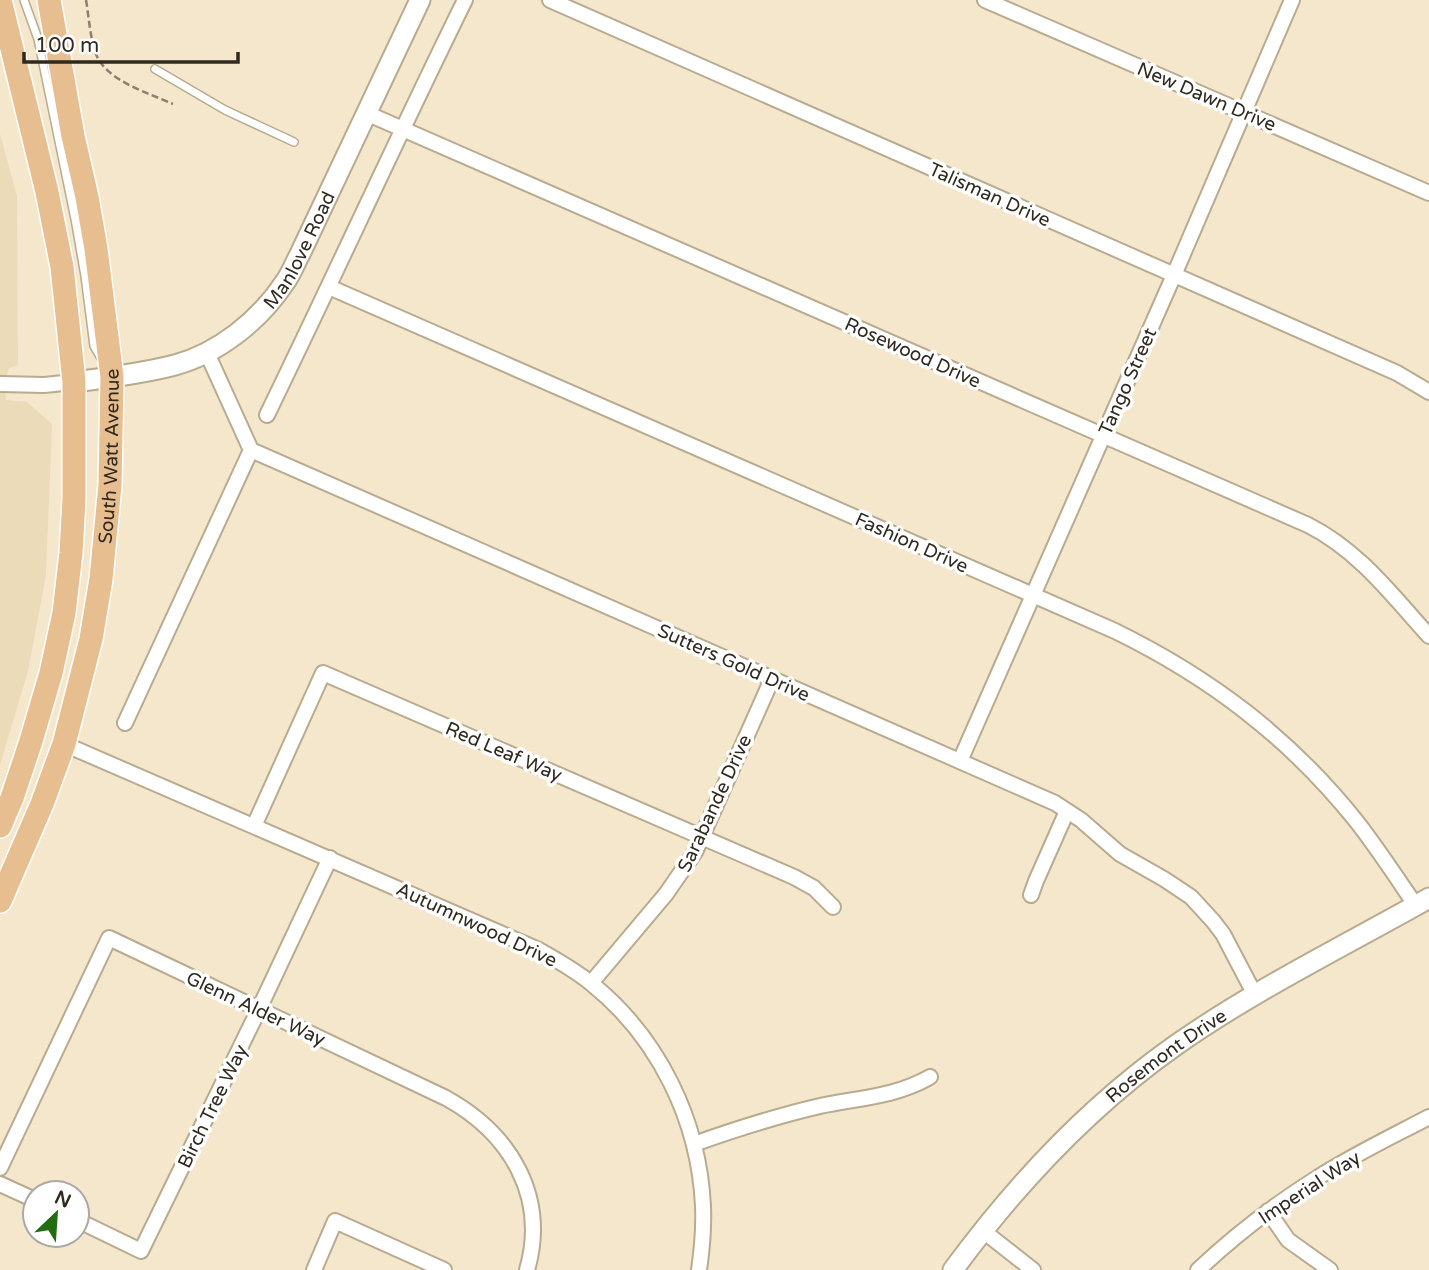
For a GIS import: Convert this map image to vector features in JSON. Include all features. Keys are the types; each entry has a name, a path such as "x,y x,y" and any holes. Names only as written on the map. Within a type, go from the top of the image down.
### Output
{"main road":[{"name":"South Watt Avenue","path":"0,0 47,192 62,267 74,382 74,499 64,613 51,673 31,741 0,827"},
{"name":"South Watt Avenue","path":"0,901 43,804 64,744 91,639 101,579 110,485 112,377 92,223 73,136 49,0"}],"street":[{"name":"Manlove Road","path":"74,382 176,365 207,353 235,335 261,312 285,282 420,0"},
{"path":"267,415 329,288 401,129 465,0"},
{"name":"Talisman Drive","path":"550,0 1396,373 1429,392"},
{"name":"New Dawn Drive","path":"985,0 1429,192"},
{"name":"Tango Street","path":"960,761 1292,0"},
{"name":"Rosewood Drive","path":"366,113 1324,533 1353,553 1429,636"},
{"name":"Fashion Drive","path":"329,288 1154,650 1191,672 1269,730 1339,800 1422,902"},
{"path":"125,723 251,450 207,353"},
{"path":"0,384 44,385 74,382"},
{"name":"Sutters Gold Drive","path":"251,450 1055,803 1081,820 1121,854 1178,887 1203,908 1223,934 1255,995"},
{"name":"Red Leaf Way","path":"254,826 323,673 794,877 814,888 833,907"},
{"name":"Sarabande Drive","path":"591,983 677,881 695,852 772,679"},
{"name":"Autumnwood Drive","path":"64,744 539,950 591,983 646,1041 678,1096 694,1144 700,1175 703,1238 699,1270"},
{"path":"1031,895 1067,811"},
{"name":"Birch Tree Way","path":"91,1227 141,1251 330,858"},
{"name":"Rosemont Drive","path":"953,1270 982,1230 1044,1159 1125,1084 1186,1039 1255,995 1422,902"},
{"name":"Glenn Alder Way","path":"0,1168 109,938 446,1098 467,1111 487,1127 514,1161 524,1181 533,1210 534,1240 527,1270"},
{"path":"694,1144 733,1129 787,1114 900,1091 930,1077"},
{"name":"Imperial Way","path":"1198,1270 1268,1211 1337,1166 1429,1117"},
{"path":"0,1184 21,1194"},
{"path":"1268,1211 1288,1240 1330,1270"},
{"path":"314,1270 335,1221 444,1270"},
{"path":"982,1230 1033,1270"}],"lane":[{"path":"24,0 38,39 56,125 85,276 94,346 112,377"},
{"path":"155,69 225,110 294,142"}],"path":[{"path":"86,0 96,54 103,68 125,82 173,104"}],"shaded area":[{"path":"0,134 17,196 18,365 9,368 4,384 6,400 27,402 52,424 46,575 28,671 0,765"}]}
